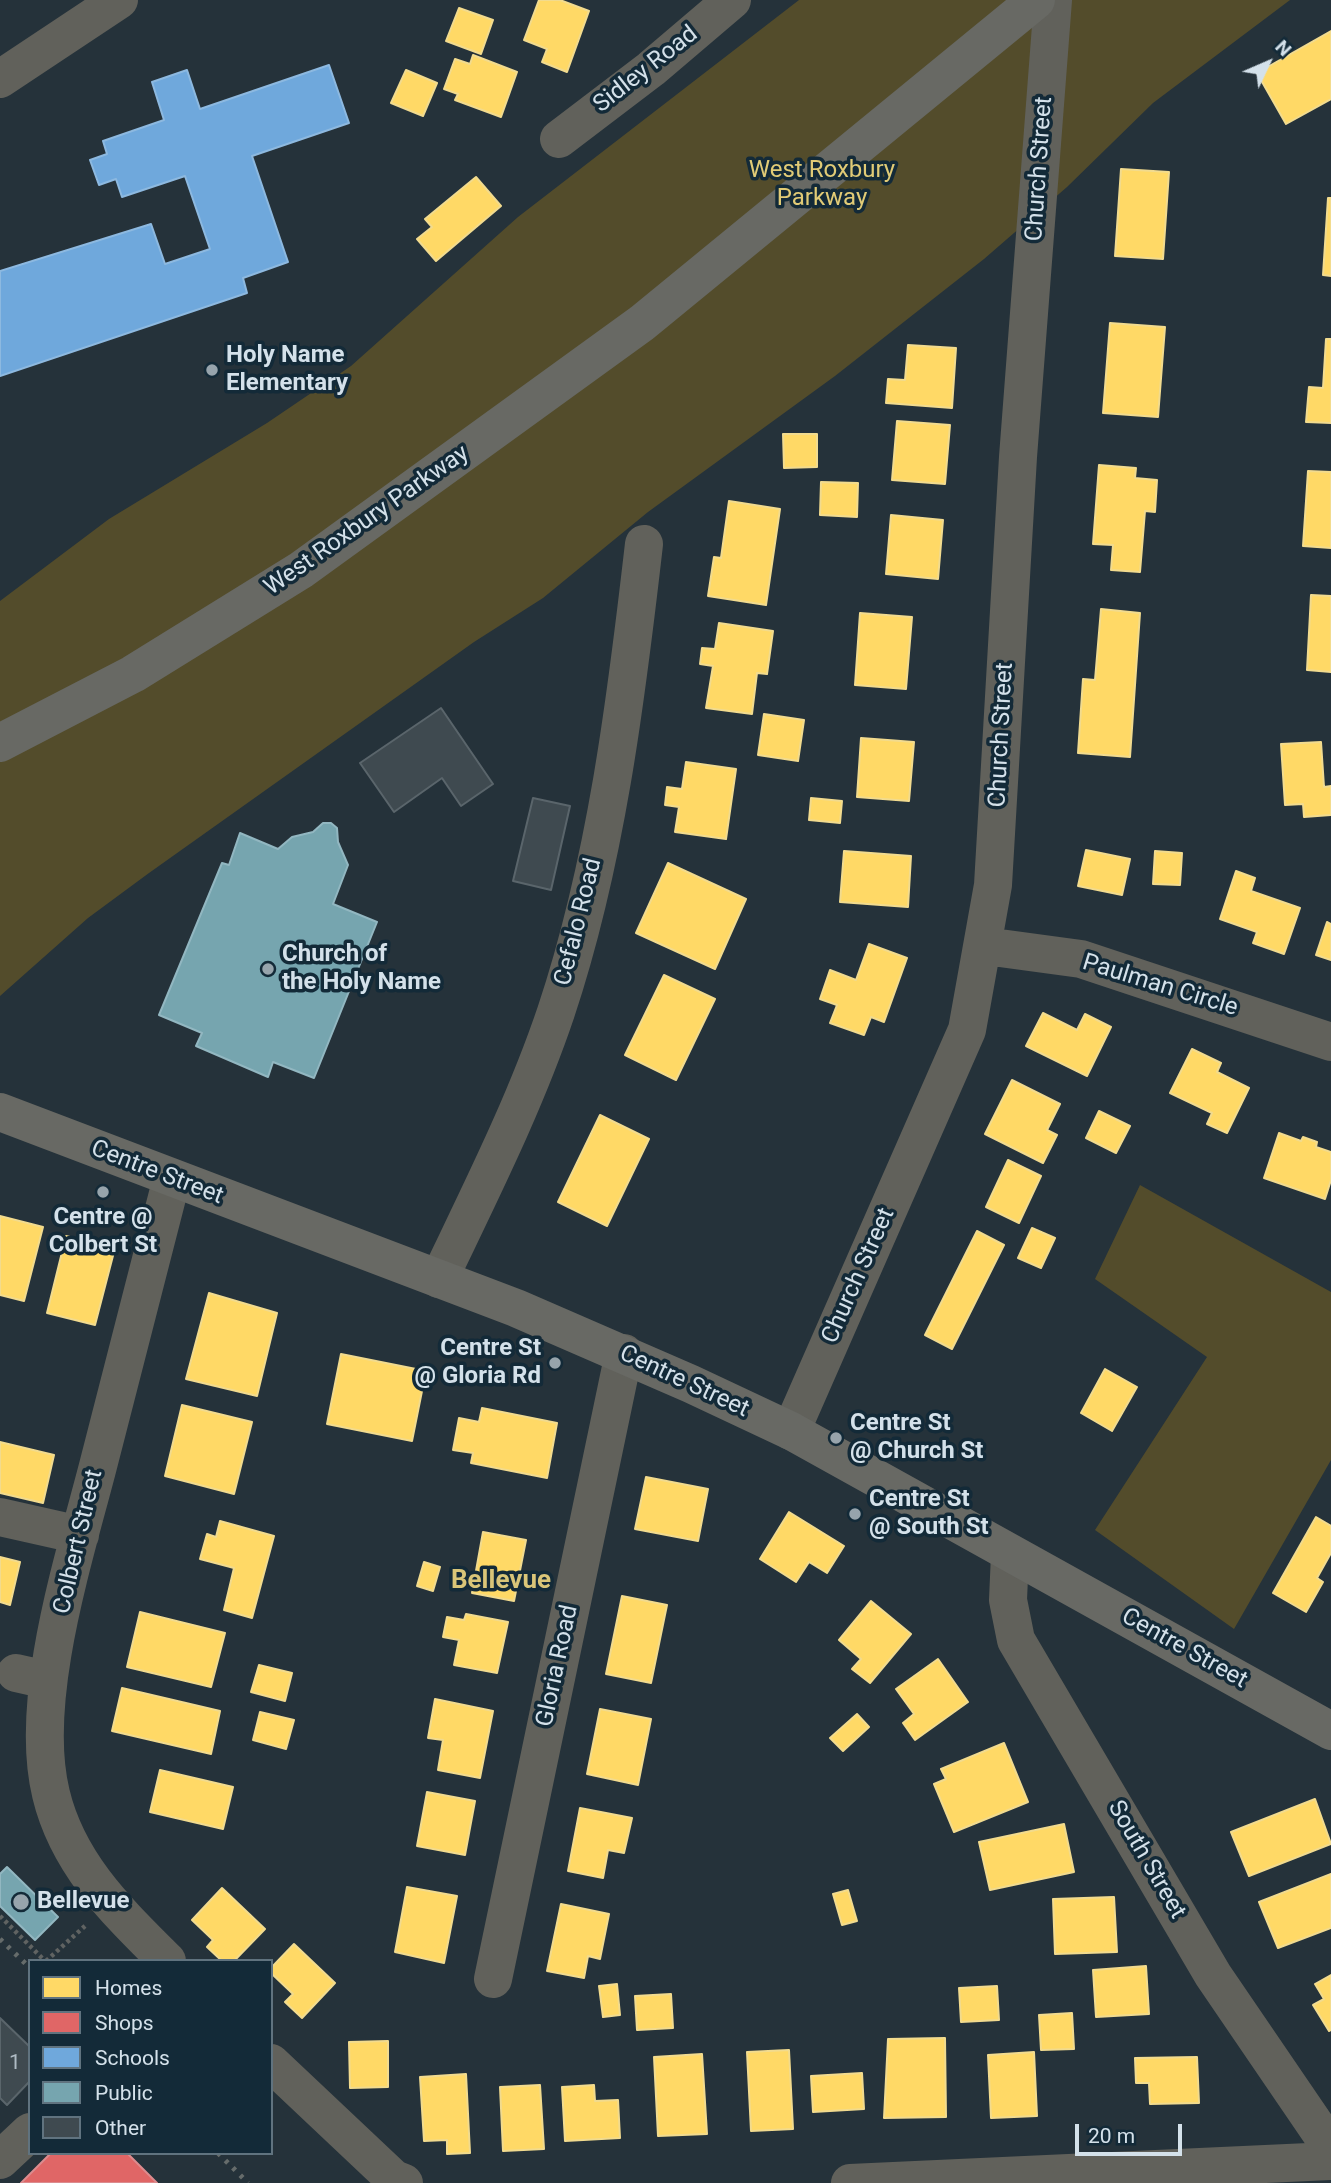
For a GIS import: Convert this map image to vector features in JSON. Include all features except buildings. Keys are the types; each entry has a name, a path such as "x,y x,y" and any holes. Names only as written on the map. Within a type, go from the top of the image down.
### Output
{"main road":[{"name":"West Roxbury Parkway","path":"0,743 133,674 301,570 642,323 1037,0"},
{"name":"Centre Street","path":"0,1112 439,1279 624,1353 791,1431 1331,1731"}],"street":[{"path":"0,79 119,0"},
{"name":"Sidley Road","path":"558,139 651,68 732,0"},
{"name":"Church Street","path":"791,1431 967,1030 985,946 993,885 1018,457 1053,0"},
{"name":"Cefalo Road","path":"439,1279 520,1108 556,1010 585,910 624,714 644,544"},
{"name":"Paulman Circle","path":"985,946 1081,959 1331,1041"},
{"name":"Colbert Street","path":"164,1959 100,1910 67,1839 51,1794 32,1676 80,1535 172,1178"},
{"name":"Gloria Road","path":"493,1979 624,1353"},
{"path":"0,1517 80,1535"},
{"name":"South Street","path":"1010,1554 1008,1600 1016,1640 1213,1975 1331,2148"},
{"path":"273,2065 337,2129 394,2179 404,2183"},
{"path":"0,2160 28,2134"},
{"path":"850,2183 1331,2161"}],"path":[{"path":"47,1959 100,1910"},
{"path":"0,1916 43,1959"}],"green space":[{"name":"West Roxbury Parkway","path":"799,0 1290,0 1153,103 1067,187 984,259 835,376 648,512 543,598 474,642 88,918 0,996 0,601 109,519 267,423 351,366 518,217"},
{"path":"1140,1185 1331,1292 1331,1460 1234,1629 1095,1530 1207,1357 1095,1279"}],"railway":[{"path":"0,1939 28,1966"},
{"path":"220,2155 248,2183"}],"place":[{"name":"Holy Name Elementary","path":"212,370"},
{"name":"Church of the Holy Name","path":"268,969"},
{"name":"Centre @ Colbert St","path":"103,1192"},
{"name":"Centre St @ Gloria Rd","path":"555,1363"},
{"name":"Centre St @ Church St","path":"836,1438"},
{"name":"Centre St @ South St","path":"855,1514"},
{"name":"Bellevue","path":"21,1902"}],"district":[{"name":"Bellevue","path":"501,1581"}]}
